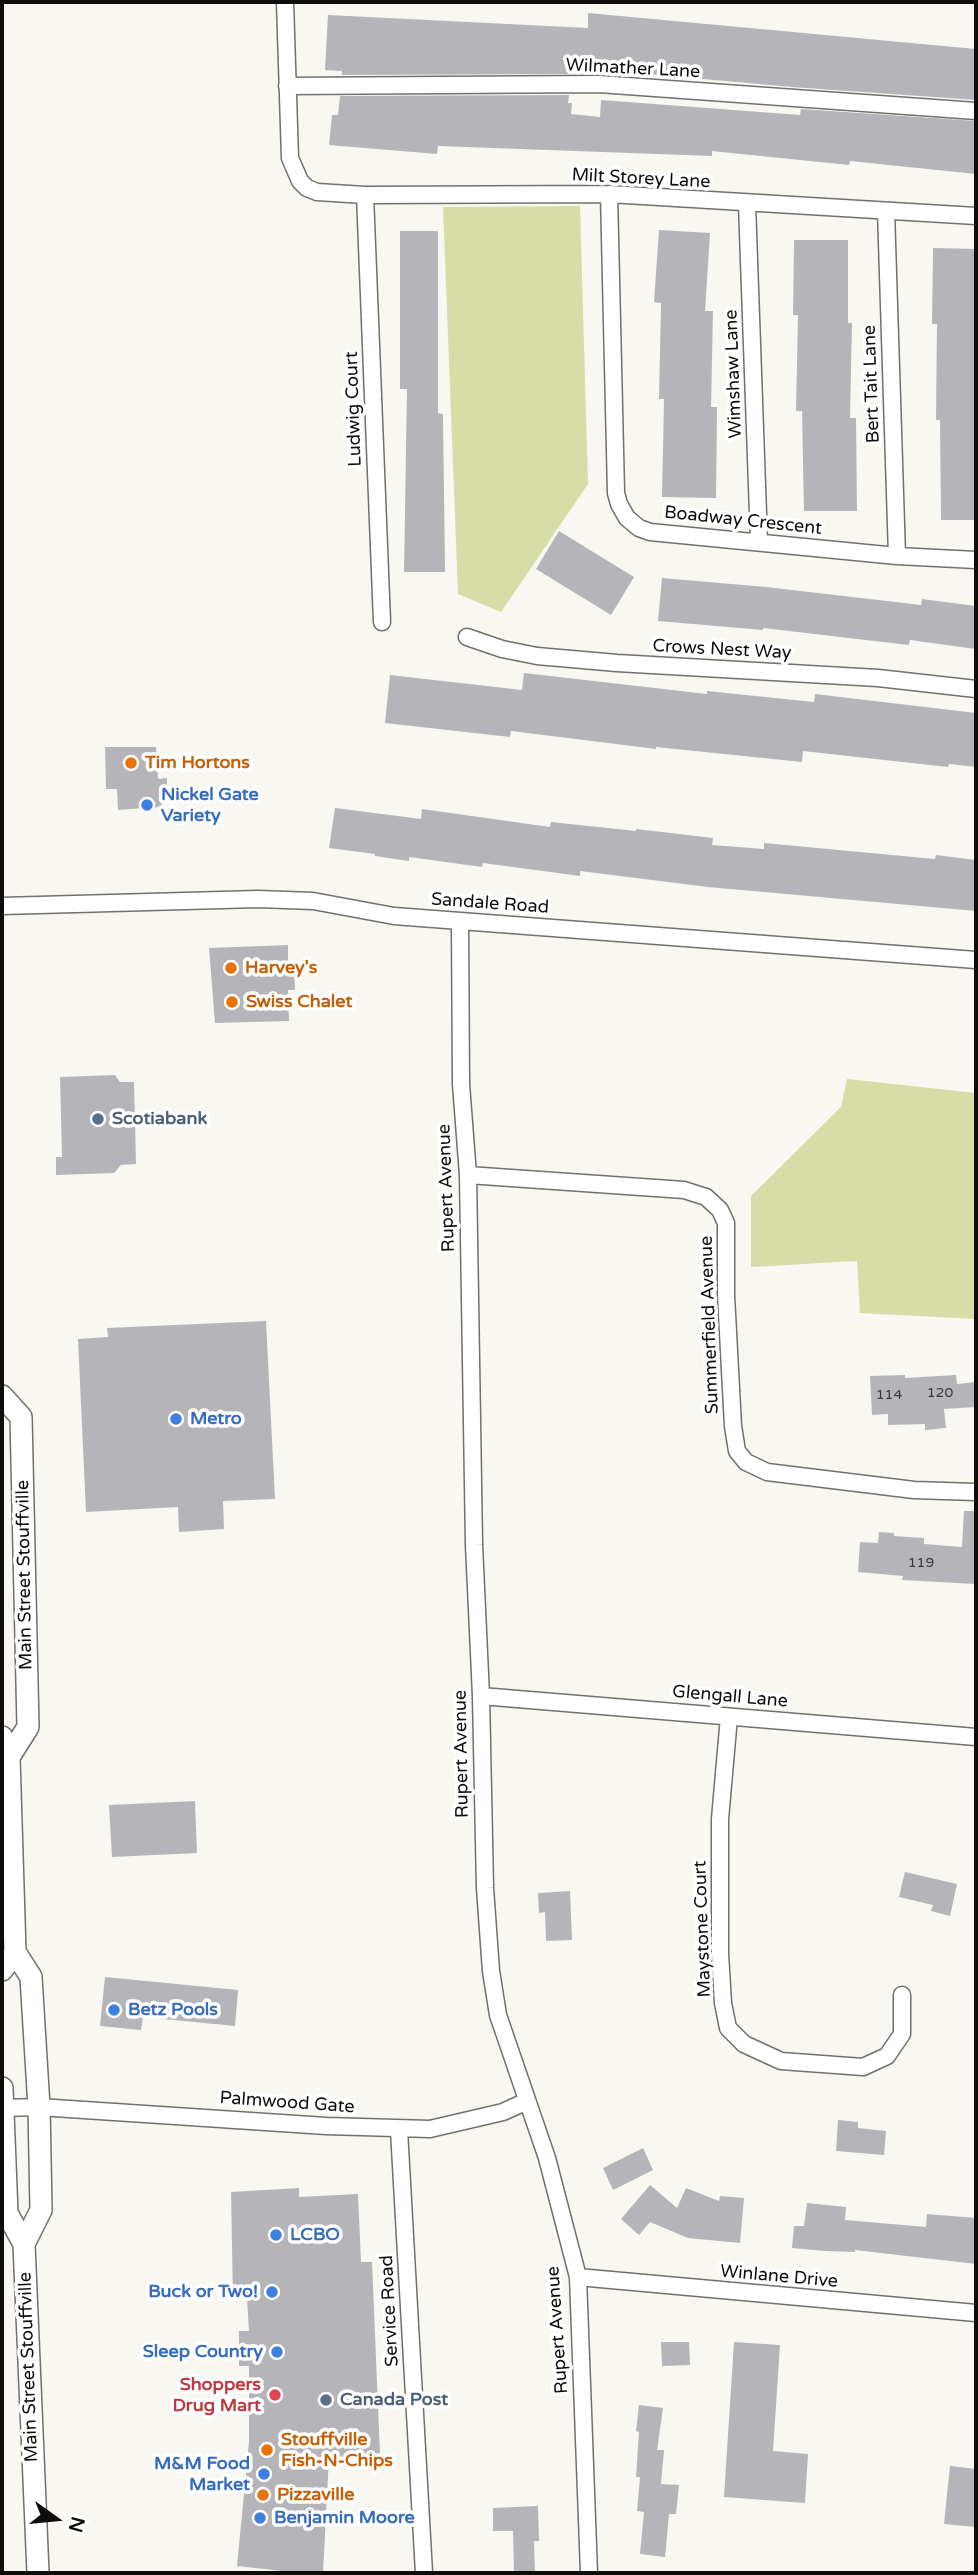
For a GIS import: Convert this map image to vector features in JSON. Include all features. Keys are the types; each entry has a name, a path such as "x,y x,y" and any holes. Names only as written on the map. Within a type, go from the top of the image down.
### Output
{"main road":[{"name":"Main Street Stouffville","path":"2,1396 22,1417 28,1727 5,1747 15,1952 32,1978 39,2107 41,2210 24,2244"},
{"path":"2,1970 15,1952"},
{"name":"Main Street Stouffville","path":"2,2088 8,2213 24,2244 38,2573"}],"street":[{"path":"285,2 287,86"},
{"name":"Wilmather Lane","path":"287,86 599,84 976,111"},
{"name":"Milt Storey Lane","path":"287,86 290,158 295,174 305,187 321,193 609,194 976,216"},
{"name":"Boadway Crescent","path":"609,194 616,493 627,518 646,531 897,556 976,560"},
{"name":"Ludwig Court","path":"365,195 382,622"},
{"name":"Wimshaw Lane","path":"747,204 759,542"},
{"name":"Bert Tait Lane","path":"886,211 897,556"},
{"name":"Crows Nest Way","path":"467,637 502,649 537,656 878,678 976,689"},
{"name":"Sandale Road","path":"2,906 258,899 313,901 394,916 460,922 976,960"},
{"name":"Rupert Avenue","path":"460,922 461,1084 468,1175 474,1545 481,1696 485,1888 491,1971 498,2015 547,2158 578,2277 589,2573"},
{"name":"Summerfield Avenue","path":"468,1175 684,1190 706,1197 720,1210 726,1223 726,1295 733,1426 737,1451 746,1462 767,1472 914,1490 976,1492"},
{"name":"Glengall Lane","path":"481,1696 976,1737"},
{"name":"Maystone Court","path":"729,1717 720,1819 721,1978 728,2028 744,2045 781,2061 863,2067 887,2056 902,2034 902,1995"},
{"name":"Palmwood Gate","path":"2,2108 39,2107 399,2130 429,2129 503,2112 527,2101"},
{"name":"Service Road","path":"399,2130 424,2573"},
{"name":"Winlane Drive","path":"578,2277 976,2313"}],"green space":[{"path":"580,206 588,484 501,612 458,594 443,207"},
{"path":"847,1079 976,1093 976,1319 860,1313 857,1261 751,1267 751,1196 841,1107"}],"building":[{"path":"588,13 976,49 976,100 570,67 570,74 342,75 342,71 325,70 328,15 588,28"},
{"path":"569,95 568,103 572,103 571,114 600,117 601,100 800,115 801,109 976,121 976,174 712,151 712,156 438,146 437,154 329,145 332,115 338,115 340,96"},
{"path":"659,230 710,233 705,311 713,311 711,407 717,407 716,498 662,497 664,399 659,399 661,303 654,302"},
{"path":"400,231 438,231 438,413 443,414 445,572 404,572 407,389 400,389"},
{"path":"794,240 848,240 848,323 852,323 850,418 856,418 857,511 804,511 802,411 796,411 798,315 793,315"},
{"path":"933,248 976,249 976,520 941,520 940,420 936,420 937,324 932,324"},
{"path":"559,531 634,577 611,615 536,569"},
{"path":"662,578 921,605 922,599 976,606 976,649 910,640 909,645 763,628 658,621"},
{"path":"524,673 707,694 707,691 814,702 815,694 976,713 976,767 949,764 948,767 803,751 802,762 656,749 511,731 510,737 385,723 390,675 522,690"},
{"name":"Tim Hortons","path":"105,747 156,747 158,779 167,778 167,797 160,807 118,810 117,789 106,789"},
{"path":"335,808 421,819 422,809 550,827 551,822 636,829 713,838 712,845 764,849 764,843 935,859 936,855 976,860 976,911 708,887 580,871 580,876 483,863 482,867 409,857 409,861 375,856 329,848"},
{"path":"288,945 288,962 294,961 295,990 288,990 289,1021 215,1023 209,948"},
{"name":"Scotiabank","path":"115,1075 120,1082 134,1082 136,1164 121,1165 114,1173 56,1175 56,1157 62,1157 60,1077"},
{"name":"Metro","path":"266,1321 275,1499 223,1501 224,1529 179,1532 178,1507 86,1512 78,1339 108,1337 107,1328"},
{"path":"905,1375 905,1378 956,1375 957,1384 976,1382 976,1407 944,1409 946,1428 925,1430 925,1424 888,1425 888,1414 872,1415 870,1376"},
{"path":"964,1511 976,1511 976,1584 902,1580 903,1576 858,1572 860,1542 878,1543 879,1532 924,1538 924,1544 962,1547"},
{"path":"195,1801 197,1853 112,1857 109,1805"},
{"path":"905,1872 957,1884 950,1916 931,1911 933,1905 899,1897"},
{"path":"570,1891 572,1940 546,1941 545,1912 539,1913 538,1893"},
{"path":"105,1977 238,1990 235,2026 143,2017 141,2030 100,2026"},
{"path":"838,2120 858,2122 858,2128 886,2131 884,2155 836,2151"},
{"path":"643,2148 653,2170 613,2190 603,2168"},
{"path":"650,2185 677,2208 686,2188 719,2201 720,2196 744,2198 740,2243 688,2238 650,2222 639,2235 621,2219"},
{"path":"299,2188 299,2197 358,2194 361,2262 372,2262 380,2455 329,2457 323,2573 237,2566 249,2442 249,2366 239,2366 239,2331 249,2331 247,2298 233,2299 231,2192"},
{"path":"807,2203 846,2207 845,2220 926,2227 927,2214 976,2218 976,2264 855,2250 792,2248 794,2226 804,2226"},
{"path":"661,2342 689,2342 690,2365 662,2366"},
{"path":"734,2342 780,2345 773,2451 808,2454 805,2503 724,2497"},
{"path":"639,2405 663,2408 657,2450 664,2450 661,2484 679,2485 676,2514 669,2514 665,2557 640,2554 644,2512 637,2511 640,2477 636,2477 639,2432 636,2431"},
{"path":"950,2466 976,2469 976,2527 944,2524"},
{"path":"538,2506 539,2541 534,2541 535,2573 514,2573 513,2531 493,2531 493,2508"}],"place":[{"name":"Tim Hortons","path":"131,763"},
{"name":"Nickel Gate Variety","path":"147,805"},
{"name":"Harvey's","path":"231,968"},
{"name":"Swiss Chalet","path":"232,1002"},
{"name":"Scotiabank","path":"98,1119"},
{"name":"Metro","path":"176,1419"},
{"name":"Betz Pools","path":"114,2010"},
{"name":"LCBO","path":"276,2235"},
{"name":"Buck or Two!","path":"272,2292"},
{"name":"Sleep Country","path":"277,2352"},
{"name":"Shoppers Drug Mart","path":"275,2395"},
{"name":"Canada Post","path":"326,2400"},
{"name":"Stouffville Fish-N-Chips","path":"267,2450"},
{"name":"M&M Food Market","path":"264,2474"},
{"name":"Pizzaville","path":"263,2495"},
{"name":"Benjamin Moore","path":"260,2518"}]}
